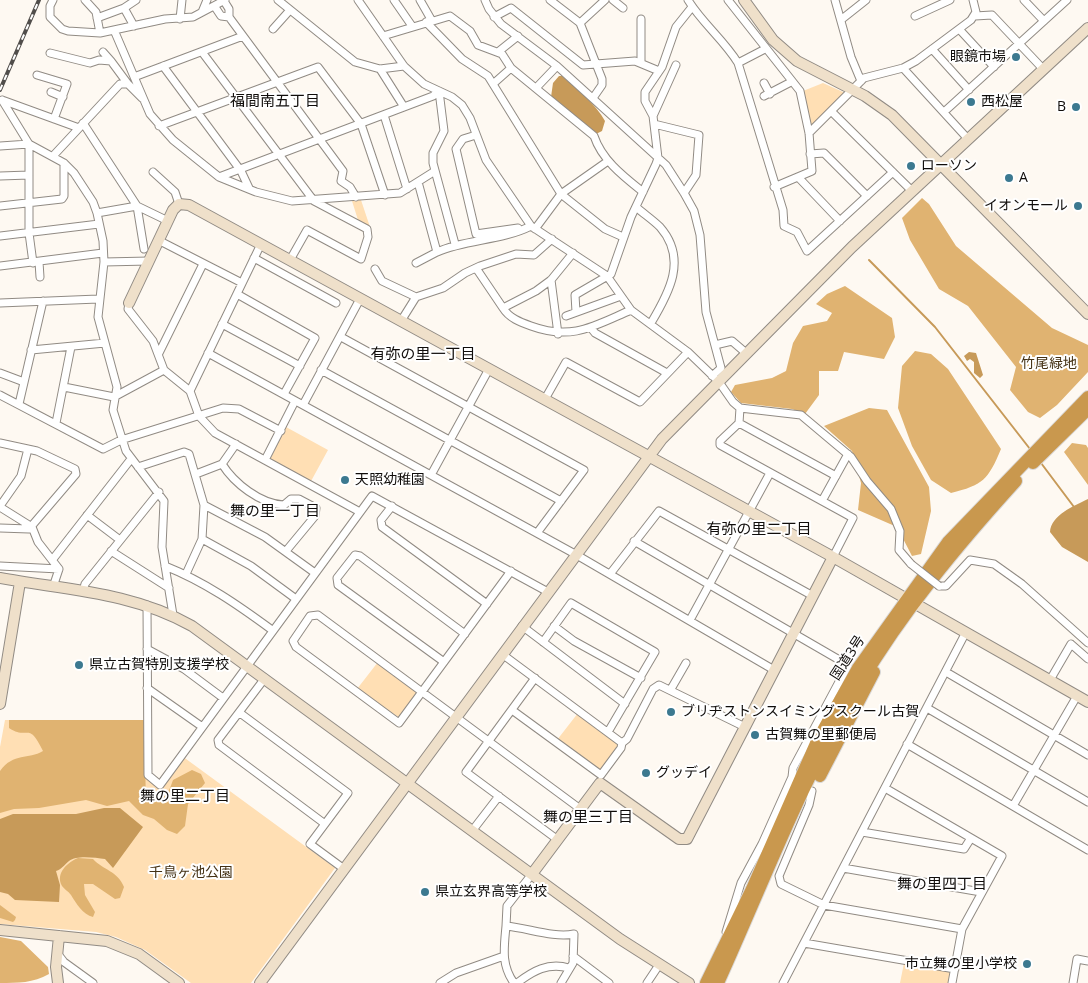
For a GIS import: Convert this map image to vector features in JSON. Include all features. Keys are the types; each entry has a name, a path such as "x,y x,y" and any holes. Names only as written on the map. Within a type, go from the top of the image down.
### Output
{"highway":[{"name":"国道3号","path":"706,983 752,889 809,759 858,668 910,600 1021,470 1088,397"},
{"name":"国道3号","path":"1048,442 1088,409"},
{"name":"国道3号","path":"718,983 792,817 838,722 910,600"},
{"path":"792,817 802,808 812,791 866,691 878,662 879,653"},
{"path":"792,777 809,759"}],"street":[{"path":"53,0 50,6 50,17 62,29 100,33 165,19 180,18 202,12 225,1 229,9 229,17 320,139 343,172 341,181 350,187 356,197"},
{"path":"85,0 96,12 100,33"},
{"path":"97,18 124,8 136,0"},
{"path":"180,18 182,0"},
{"path":"202,12 206,0"},
{"path":"278,0 355,62 380,69 404,66"},
{"path":"358,0 404,66 424,84 452,97 462,105 486,160 533,227 607,276 631,310 688,352 740,408 801,415 848,454 867,481 888,503 900,532 898,550 911,564 939,586 946,586 970,560 987,561 1022,584 1088,643"},
{"path":"394,0 412,26"},
{"path":"420,0 429,21 462,59 480,70 493,84 561,194 605,229 623,238"},
{"path":"485,0 494,17 557,66 658,158 666,166 684,193 694,211 700,235 706,312 721,368 715,379"},
{"path":"550,0 580,23 597,63 602,85 593,98"},
{"path":"580,23 604,0"},
{"path":"613,0 623,8"},
{"path":"728,0 800,91 809,134 812,171 774,187"},
{"path":"744,0 773,40 797,61 853,90 892,114 1088,309"},
{"path":"835,0 861,81"},
{"path":"842,18 866,0"},
{"path":"915,16 950,0"},
{"path":"973,0 975,16"},
{"path":"1024,0 1044,21"},
{"path":"944,112 1067,0"},
{"path":"576,312 575,295 611,274 623,238 658,158 653,120 645,101 645,92 659,71 672,33 690,3 728,46 738,64 774,187 783,210 784,226 797,232 807,251 893,172"},
{"path":"215,7 221,16 229,17"},
{"path":"124,8 134,26"},
{"path":"494,17 511,8 583,66 597,63 635,61 659,71"},
{"path":"273,29 290,10"},
{"path":"809,134 861,81 870,76 903,68 932,49 975,16 992,15 1044,70"},
{"path":"383,36 450,16 470,31 478,44 498,52 511,68 594,136 599,150 608,161 643,192"},
{"path":"641,19 641,63"},
{"path":"260,983 648,455 715,379 746,353 852,246 1088,28"},
{"path":"959,29 994,67"},
{"path":"114,30 142,98 159,126 204,167 219,177 282,200 314,200 400,193 435,171"},
{"path":"134,77 243,36"},
{"path":"498,52 518,36"},
{"path":"738,64 765,49"},
{"path":"932,49 969,90"},
{"path":"103,52 128,84 142,98"},
{"path":"202,52 314,200 367,229 368,237 361,259 307,230 290,260"},
{"path":"50,53 90,63 99,60 110,61"},
{"path":"653,120 676,65"},
{"path":"163,66 240,169 249,188"},
{"path":"536,88 557,66"},
{"path":"159,126 318,67 361,124 385,195"},
{"path":"493,84 511,68"},
{"path":"903,68 968,139"},
{"path":"380,69 404,107"},
{"path":"37,75 68,84 54,119"},
{"path":"764,83 767,95 791,82"},
{"path":"53,156 120,84 128,84"},
{"path":"219,177 433,96 439,91"},
{"path":"439,91 444,131 433,154 435,171 455,244"},
{"path":"51,92 63,96"},
{"path":"40,277 29,233 29,144 2,100 54,119 81,125 137,206 144,249"},
{"path":"831,111 912,191"},
{"path":"384,115 406,189"},
{"path":"653,120 699,135 696,175 684,193"},
{"path":"476,135 463,139 456,149 476,234 533,227"},
{"path":"0,146 29,144 64,163 82,184 97,213 104,262 98,299 98,317 117,387 113,410 121,440 131,459 159,492 165,510 162,547 173,615"},
{"path":"810,154 824,153 867,196"},
{"path":"416,263 455,244 479,242 533,227 561,194 608,161"},
{"path":"0,206 62,199 64,196 64,163"},
{"path":"942,164 1088,314"},
{"path":"153,172 175,192 178,204 158,240 128,308 137,317 159,353 164,370 190,391 199,416 215,433 360,512"},
{"path":"0,176 29,175"},
{"path":"798,177 840,220"},
{"path":"418,182 437,252"},
{"path":"178,204 189,205 648,455 1085,699 1054,735 1013,806"},
{"path":"97,213 137,206 168,221"},
{"path":"636,207 659,226 670,244 674,261 672,285 651,323"},
{"path":"0,236 99,224"},
{"path":"401,321 416,297 443,288 476,268 516,254 534,255 552,239"},
{"path":"158,240 242,283"},
{"path":"190,391 261,244"},
{"path":"0,266 103,253"},
{"path":"503,308 536,291 551,280 574,253"},
{"path":"254,258 336,303"},
{"path":"104,262 149,261"},
{"path":"159,353 203,264"},
{"path":"476,268 508,316 528,325 558,334 591,328 631,310"},
{"path":"375,269 382,281 416,297"},
{"path":"310,289 317,275"},
{"path":"551,280 558,334"},
{"path":"237,294 316,338 284,394"},
{"path":"566,316 622,296"},
{"path":"0,304 98,299"},
{"path":"304,405 360,299"},
{"path":"18,404 43,301"},
{"path":"222,324 300,366"},
{"path":"591,328 595,333 667,373"},
{"path":"341,337 584,470 538,533"},
{"path":"715,345 732,341 746,353"},
{"path":"32,350 105,343"},
{"path":"56,423 71,347"},
{"path":"545,400 566,362 640,402 688,352"},
{"path":"208,353 538,533 774,670"},
{"path":"431,475 489,369"},
{"path":"64,387 114,397 164,370"},
{"path":"321,370 561,500"},
{"path":"0,373 24,382"},
{"path":"0,395 103,449 121,440 223,408 238,409 281,431"},
{"path":"265,460 296,400"},
{"path":"569,968 562,966 538,969 515,983 506,971 504,956 507,906 598,784 603,783 679,839 685,840 853,518 720,445 720,441 738,423 740,408"},
{"path":"738,423 836,476"},
{"path":"0,442 28,448 75,469 76,474 32,527 29,529 0,528"},
{"path":"196,474 222,464 236,444"},
{"path":"28,448 21,476 0,506 32,527 38,542 53,559 58,569 53,587"},
{"path":"138,467 184,452 189,454 204,505 202,539 186,574"},
{"path":"822,501 848,454"},
{"path":"53,559 131,459"},
{"path":"222,464 240,486 272,503 284,505 291,499 299,499 316,508 315,516 286,551"},
{"path":"690,620 770,473"},
{"path":"83,591 85,584 159,492"},
{"path":"146,605 148,775 160,785 372,496 548,592"},
{"path":"204,505 238,521 286,551 315,573"},
{"path":"392,506 381,520 382,527 487,604"},
{"path":"610,574 659,511 813,596"},
{"path":"87,515 120,540"},
{"path":"202,539 251,566 296,599"},
{"path":"634,541 793,634 846,662 847,670 793,768 792,777 762,844 741,883 724,944"},
{"path":"111,551 169,588"},
{"path":"444,662 338,585 337,578 355,556 360,556 465,634"},
{"path":"0,566 58,569"},
{"path":"165,566 186,574 228,597 272,630"},
{"path":"511,571 465,634 444,662 422,692 399,723 296,647 294,638 302,630 310,616 316,614 422,692 489,741 579,808"},
{"path":"0,578 83,591 146,605 173,615 210,637 472,831 659,965 689,983"},
{"path":"0,704 20,582"},
{"path":"543,642 571,603 655,652 608,732"},
{"path":"522,626 625,704"},
{"path":"554,626 574,641 641,678"},
{"path":"793,983 783,982 966,632"},
{"path":"1050,680 1071,644 1088,659"},
{"path":"147,649 184,669 222,698"},
{"path":"502,654 622,743"},
{"path":"671,689 686,663"},
{"path":"946,672 1088,755"},
{"path":"265,678 218,740 219,745 325,824"},
{"path":"535,678 466,772 558,840"},
{"path":"512,710 601,775 621,748 622,743 627,739 653,689 659,685 671,689 745,727"},
{"path":"147,688 202,726"},
{"path":"927,708 1088,802"},
{"path":"240,713 348,793 310,844 344,868"},
{"path":"907,744 1088,850"},
{"path":"885,788 1002,856 980,892 962,929 952,983"},
{"path":"812,791 779,876 781,884 824,905 962,929"},
{"path":"472,831 499,796"},
{"path":"862,832 964,849 971,838"},
{"path":"843,868 980,892"},
{"path":"506,926 524,927 566,936 574,934 573,963 561,983"},
{"path":"0,930 94,939 123,947 139,954 179,983"},
{"path":"58,936 58,983"},
{"path":"804,943 955,969"},
{"path":"57,953 64,962 92,983"},
{"path":"440,983 456,973 504,956"},
{"path":"573,956 609,983"},
{"path":"1073,983 1077,959 1088,961"},
{"path":"647,983 659,965"}],"green space":[{"path":"823,83 843,92 844,95 813,125 810,125 803,91"},
{"name":"竹尾緑地","path":"922,198 929,204 956,246 1052,328 1088,345 1088,372 1057,405 1040,418 1028,412 1010,390 1016,367 968,306 939,289 910,240 902,218"},
{"path":"361,200 370,227 358,220 352,201"},
{"path":"845,286 892,318 895,337 884,359 844,352 838,371 819,371 819,395 805,414 792,409 741,403 731,392 735,385 772,378 786,371 793,343 803,326 827,321 832,313 816,304 827,294"},
{"path":"915,351 931,354 948,369 1001,449 988,474 977,484 951,493 931,480 912,446 898,408 902,366"},
{"path":"869,408 887,410 929,487 931,511 921,554 912,556 897,527 858,510 861,483 852,451 824,426"},
{"path":"286,427 328,450 310,483 270,460"},
{"path":"1072,443 1086,445 1088,448 1088,485 1064,452"},
{"path":"378,662 417,691 400,718 357,689"},
{"path":"578,713 619,744 619,748 601,770 598,770 557,740"},
{"name":"千鳥ヶ池公園","path":"5,720 144,720 145,776 159,788 182,756 335,868 251,983 191,983 145,950 116,937 96,932 0,924 0,747"},
{"path":"9,720 144,720 146,802 164,796 173,780 192,770 201,774 205,783 188,804 185,826 177,834 167,830 154,819 143,815 129,801 107,806 86,800 39,808 14,809 0,813 0,771 11,761 43,751 34,736 9,728"},
{"path":"78,858 93,859 118,877 124,887 120,898 115,899 93,884 84,884 85,895 95,912 93,917 86,914 80,908 60,881 61,872 70,862"},
{"path":"0,905 16,917 13,922 0,918"},
{"path":"0,937 21,941 48,967 49,974 31,981 0,983"},
{"path":"904,963 950,971 950,983 900,983"}],"shaded area":[{"path":"559,76 562,76 574,86 597,109 605,121 602,131 596,134 551,97 553,83"},
{"path":"969,352 976,353 983,375 980,378 974,373 974,362 970,359 967,361 964,356"},
{"path":"1088,499 1088,562 1062,547 1050,532 1051,526 1059,516"},
{"path":"104,808 120,808 143,827 113,868 105,859 81,857 72,859 56,871 60,885 59,902 15,900 8,894 0,892 0,819 13,814 76,814"}],"waterway":[{"path":"869,260 935,327 1030,449"},
{"path":"1041,463 1074,507"}],"railway":[{"path":"0,90 39,0"}],"place":[{"name":"眼鏡市場","path":"1016,57"},
{"name":"西松屋","path":"971,102"},
{"name":"B","path":"1076,107"},
{"name":"ローソン","path":"911,166"},
{"name":"A","path":"1009,178"},
{"name":"イオンモール","path":"1078,206"},
{"name":"天照幼稚園","path":"345,480"},
{"name":"県立古賀特別支援学校","path":"79,665"},
{"name":"ブリヂストンスイミングスクール古賀","path":"671,712"},
{"name":"古賀舞の里郵便局","path":"755,735"},
{"name":"グッデイ","path":"646,773"},
{"name":"県立玄界高等学校","path":"425,892"},
{"name":"市立舞の里小学校","path":"1027,964"}],"district":[{"name":"福間南五丁目","path":"275,102"},
{"name":"有弥の里一丁目","path":"423,355"},
{"name":"舞の里一丁目","path":"275,512"},
{"name":"有弥の里二丁目","path":"759,530"},
{"name":"舞の里二丁目","path":"185,797"},
{"name":"舞の里三丁目","path":"588,818"},
{"name":"舞の里四丁目","path":"942,885"}]}
